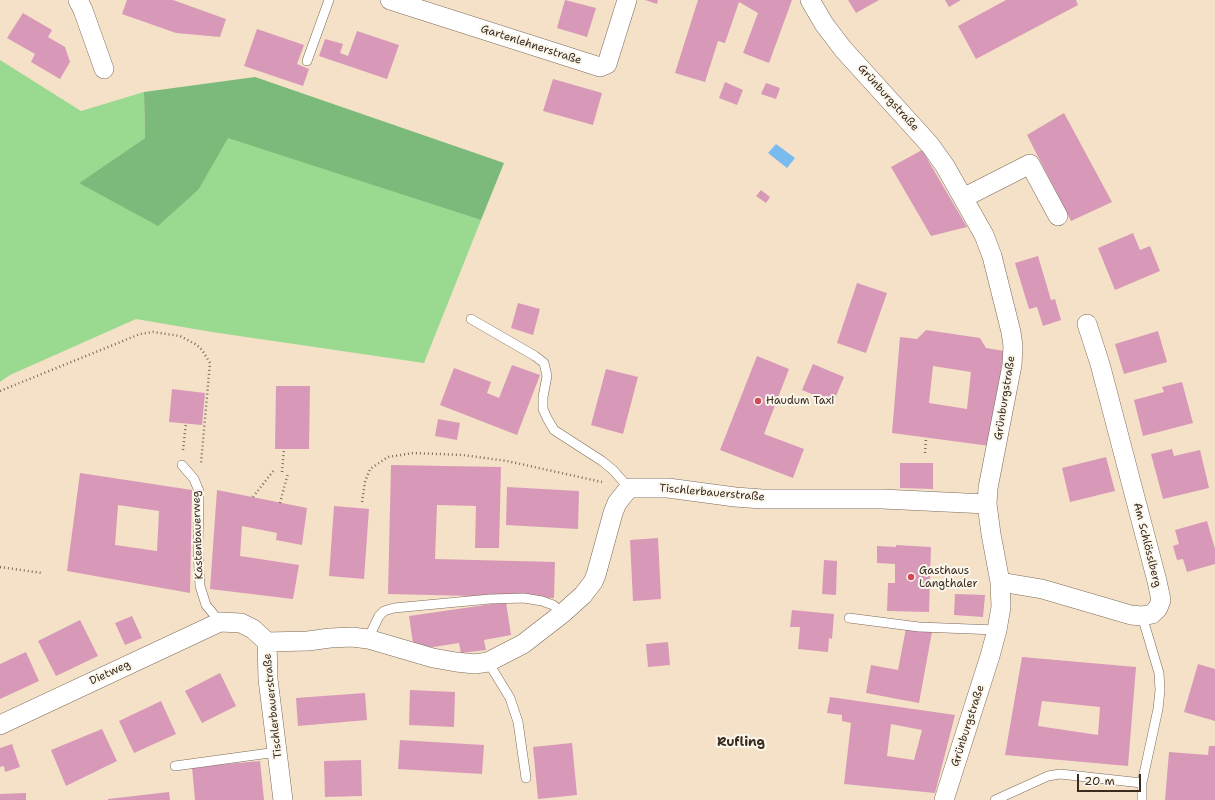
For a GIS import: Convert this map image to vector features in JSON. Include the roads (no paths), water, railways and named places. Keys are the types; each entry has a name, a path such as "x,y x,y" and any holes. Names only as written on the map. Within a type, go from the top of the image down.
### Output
{"street":[{"path":"78,0 104,69"},
{"name":"Gartenlehnerstraße","path":"390,0 600,67 607,64 627,0"},
{"name":"Grünburgstraße","path":"810,0 824,24 843,49 930,145 945,166 984,235 992,256 1011,332 1013,346 1012,365 988,488 987,504 1000,582 1001,607 990,656 944,800"},
{"path":"963,198 1030,164 1058,216"},
{"name":"Am Schlösslberg","path":"1087,324 1100,364 1161,600 1158,608 1152,614 1142,616"},
{"name":"Tischlerbauerstraße","path":"283,800 268,679 267,642 308,641 352,637 368,639 433,658 475,664 488,662 523,644 563,613 583,595 593,582 617,503 630,488 668,488 735,497 882,499 987,504"},
{"path":"1000,582 1042,589 1131,615 1142,616"},
{"path":"220,622 241,623 252,629 267,642"},
{"name":"Dietweg","path":"0,725 220,622"}],"lane":[{"path":"308,61 329,0"},
{"path":"471,319 544,363 547,376 543,397 543,409 554,430 602,461 630,488"},
{"name":"Kastenbauerweg","path":"182,465 194,479 199,491 198,551 200,586 206,605 220,622"},
{"path":"368,639 379,616 384,611 394,608 490,599 524,598 542,601 553,605 563,613"},
{"path":"1142,616 1159,673 1160,690 1158,709 1142,782 1142,800"},
{"path":"849,618 920,627 997,630"},
{"path":"488,662 510,698 518,722 526,778"},
{"path":"175,766 277,752"},
{"path":"995,800 1048,776 1060,774 1142,782"}],"water":[{"path":"776,144 795,158 787,168 768,153"}],"place":[{"name":"Haudum Taxi","path":"758,401"},
{"name":"Gasthaus Langthaler","path":"911,577"}],"district":[{"name":"Rufling","path":"741,743"}]}
